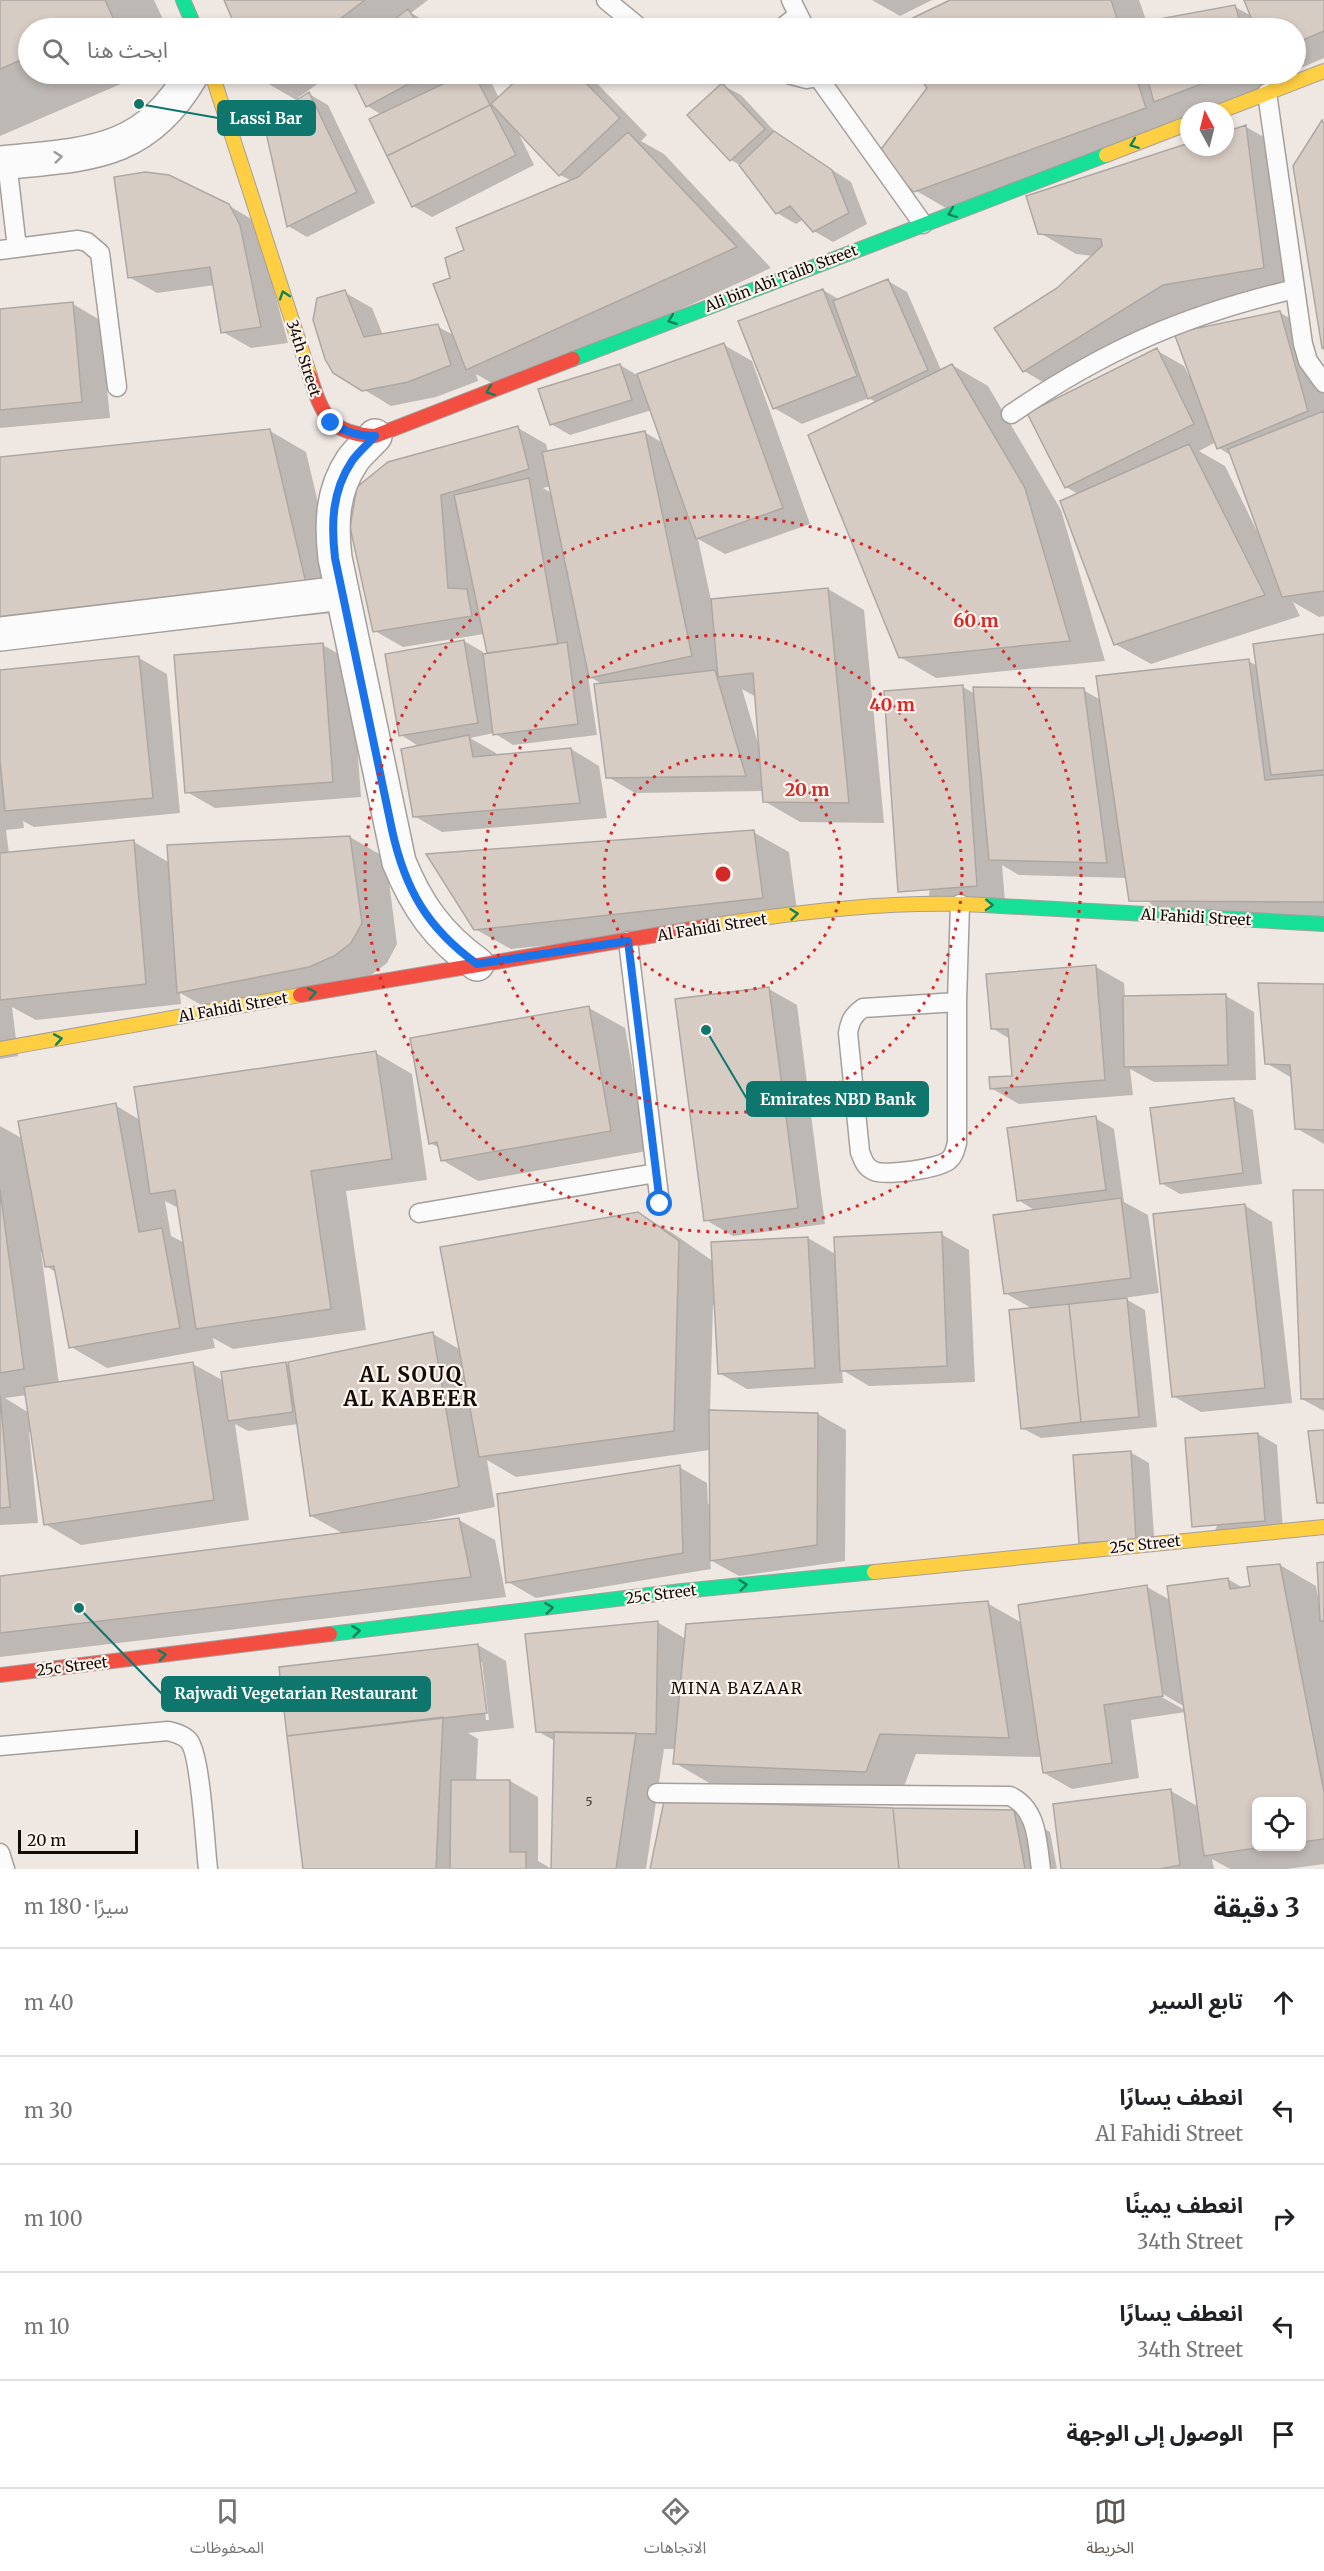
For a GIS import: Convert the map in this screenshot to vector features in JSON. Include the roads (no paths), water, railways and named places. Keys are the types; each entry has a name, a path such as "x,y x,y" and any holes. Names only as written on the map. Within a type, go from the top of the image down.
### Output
{"street":[{"path":"183,0 191,18"},
{"path":"1306,78 1324,71"},
{"path":"4,163 75,155 110,148 137,135 160,118 186,84"},
{"name":"34th Street","path":"215,84 321,410 331,423 344,431 360,436 375,436"},
{"path":"1234,106 1291,84"},
{"name":"Ali bin Abi Talib Street","path":"375,436 1180,126"},
{"path":"375,436 352,461 338,492 332,524 342,594 399,862 411,892 429,920 451,944 477,964"},
{"path":"0,634 342,594"},
{"name":"Al Fahidi Street","path":"0,1049 477,964 758,918 826,910 960,904 1324,924"},
{"name":"25c Street","path":"0,1675 682,1591 1324,1527"}],"lane":[{"path":"606,0 628,18"},
{"path":"824,84 923,224"},
{"path":"1268,93 1305,353 1312,369 1324,383"},
{"path":"4,163 8,249 78,240 87,242 100,253 117,387"},
{"path":"1011,414 1054,385 1146,336 1194,316 1295,289"},
{"path":"957,1002 863,1008 849,1023 848,1033 860,1152 868,1167 875,1171 884,1173 935,1167 950,1160 955,1152 957,1143 960,904"},
{"path":"628,941 660,1204"},
{"path":"419,1214 656,1173"},
{"path":"0,1746 168,1731 179,1734 188,1740 196,1760 208,1869"},
{"path":"657,1793 1010,1796 1019,1800 1029,1810 1041,1869"},
{"path":"0,1853 5,1869"}],"place":[{"name":"Lassi Bar","path":"139,104"},
{"name":"Emirates NBD Bank","path":"706,1030"},
{"name":"Rajwadi Vegetarian Restaurant","path":"79,1608"}],"district":[{"name":"AL SOUQ AL KABEER","path":"411,1386"},
{"name":"MINA BAZAAR","path":"737,1688"}]}
